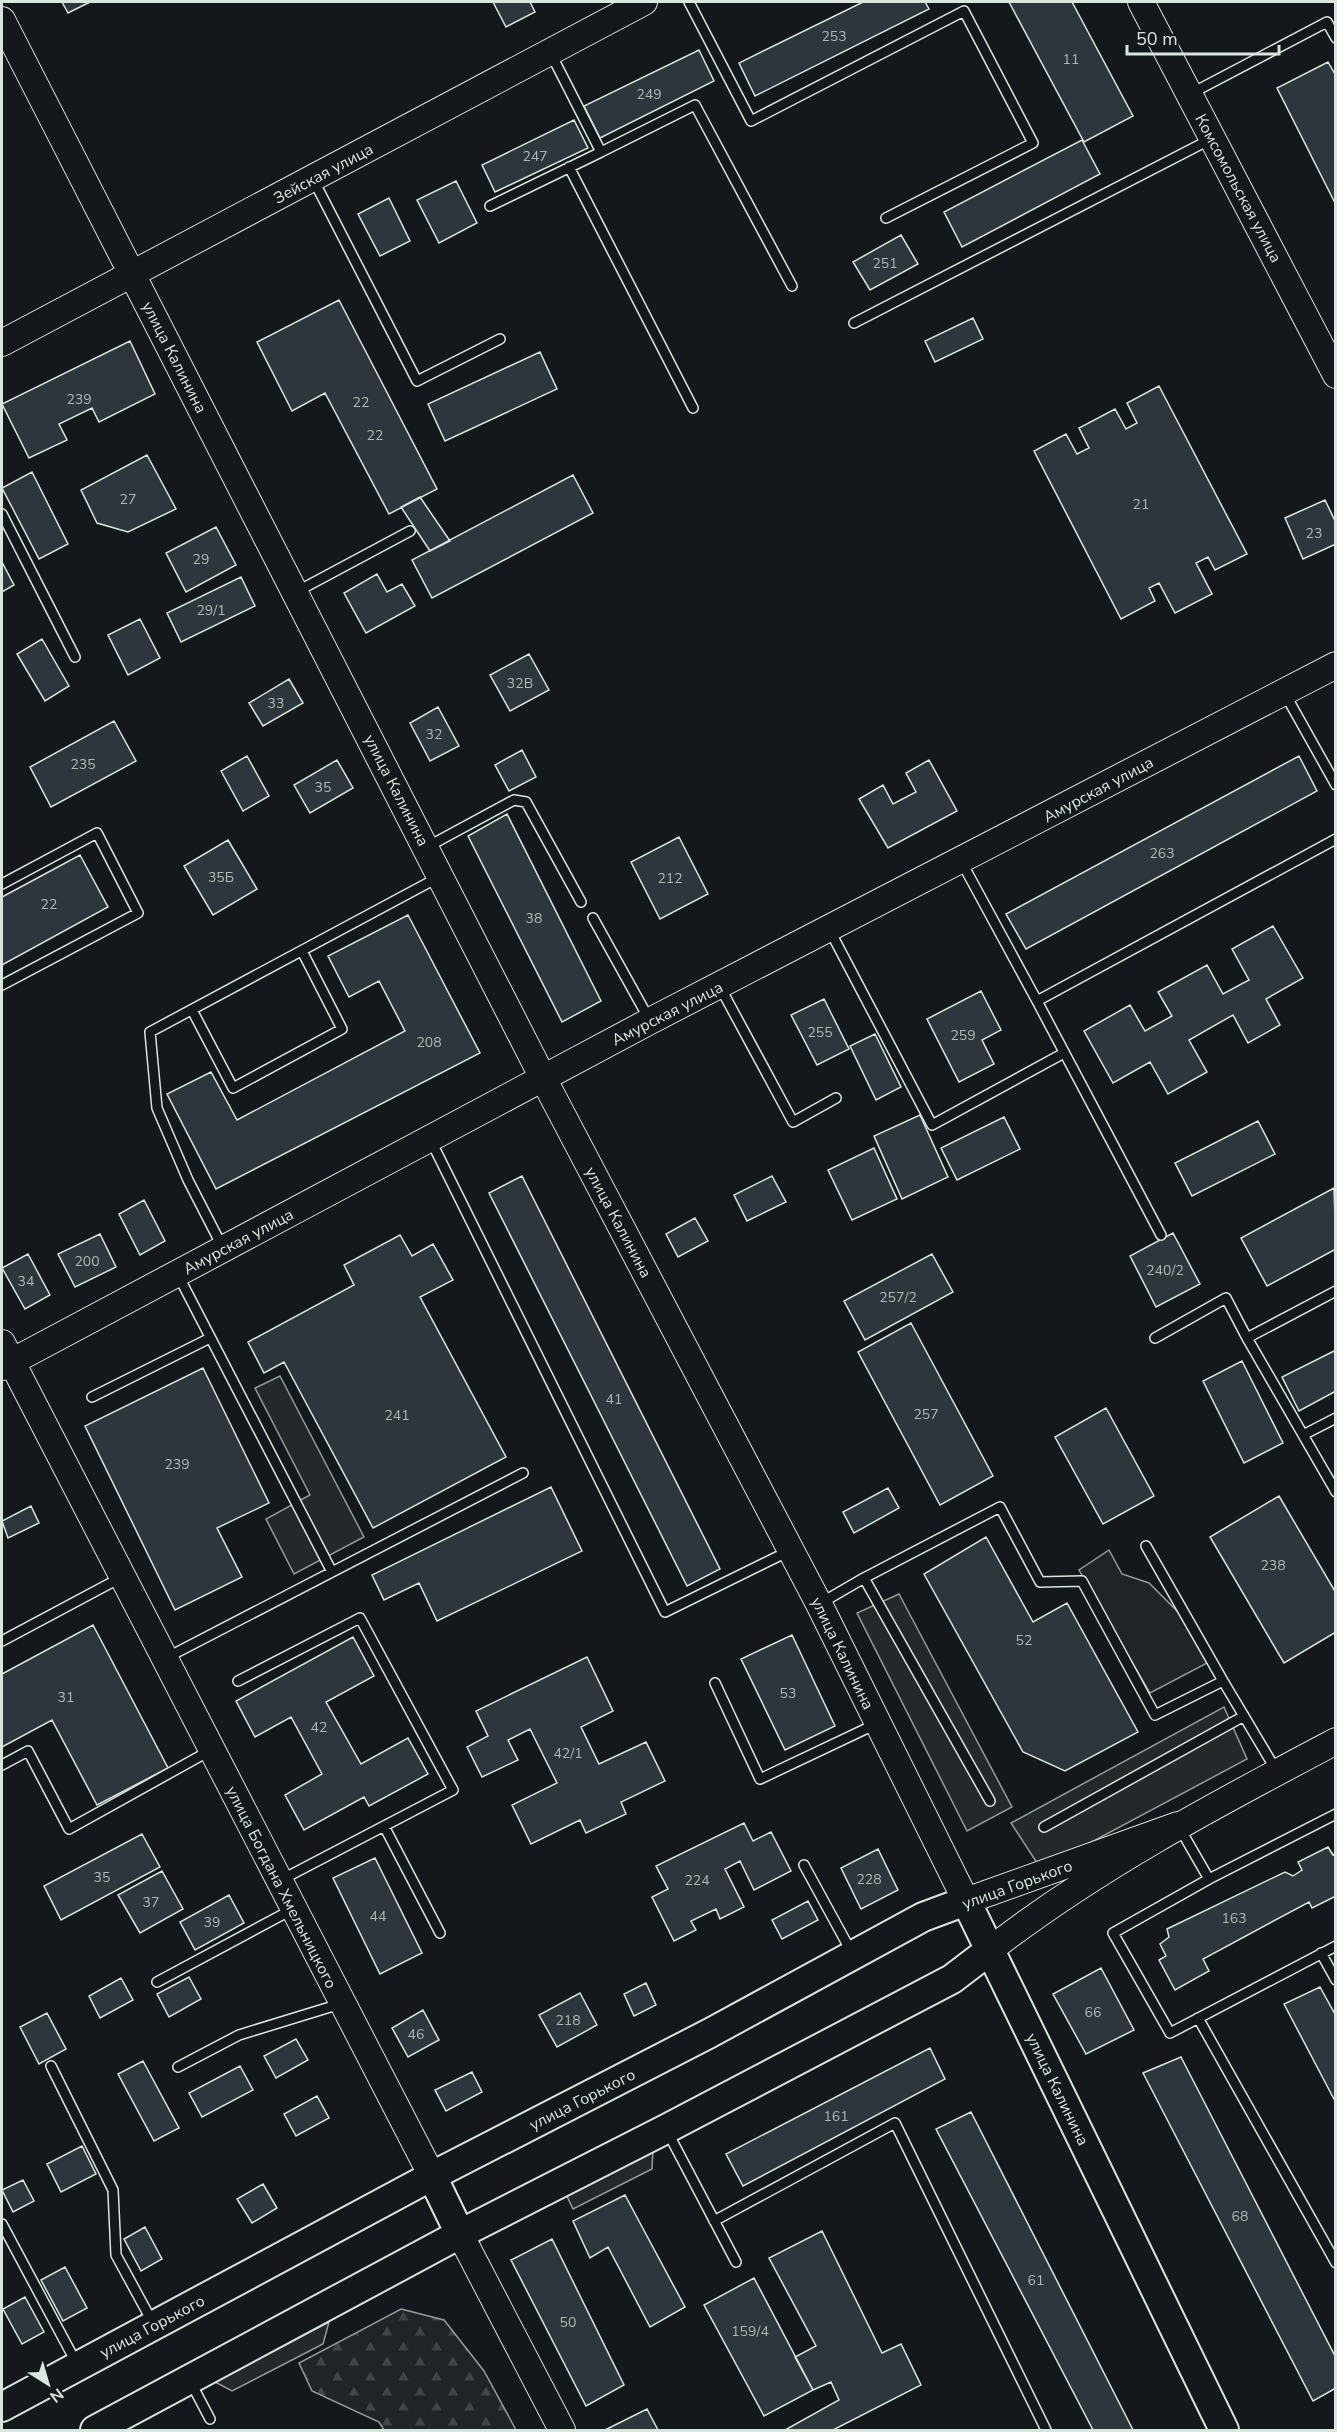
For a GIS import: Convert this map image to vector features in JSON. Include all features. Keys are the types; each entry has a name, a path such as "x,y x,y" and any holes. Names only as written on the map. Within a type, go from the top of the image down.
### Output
{"main road":[{"name":"улица Калинина","path":"966,1901 1224,2430"},
{"name":"улица Горького","path":"2,2408 432,2176 853,1956 923,1917 966,1901"},
{"name":"улица Горького","path":"95,2430 460,2234 666,2129 952,1978 990,1950"},
{"name":"улица Богдана Хмельницкого","path":"432,2176 460,2234"}],"street":[{"name":"Зейская улица","path":"2,343 644,2"},
{"name":"Комсомольская улица","path":"1141,2 1333,364"},
{"name":"улица Калинина","path":"2,20 543,1078 819,1604 966,1901"},
{"name":"Амурская улица","path":"5,1357 177,1273 650,1021 1335,665"},
{"name":"улица Богдана Хмельницкого","path":"5,1357 122,1577 432,2176"},
{"name":"улица Горького","path":"990,1950 1026,1922 1178,1825 1335,1741"},
{"name":"улица Горького","path":"966,1901 1178,1825"},
{"name":"улица Богдана Хмельницкого","path":"460,2234 562,2430"}],"lane":[{"path":"689,2 751,121 964,11"},
{"path":"886,218 1033,143 959,2"},
{"path":"1189,94 1327,22 1335,38"},
{"path":"550,52 601,152"},
{"path":"490,206 695,105 792,286"},
{"path":"854,323 1213,138"},
{"path":"569,167 693,408"},
{"path":"313,178 417,381 500,339"},
{"path":"2,514 75,657"},
{"path":"296,592 410,531"},
{"path":"1284,692 1335,785"},
{"path":"426,847 514,800 526,802 581,902"},
{"path":"2,884 97,833 138,913 2,985"},
{"path":"1037,1001 1335,839"},
{"path":"961,860 1161,1235"},
{"path":"224,1248 188,1180 157,1108 150,1032 441,876"},
{"path":"593,918 650,1021"},
{"path":"829,929 932,1125 1064,1053"},
{"path":"192,1010 233,1088 342,1029 302,951"},
{"path":"719,986 793,1122 836,1098"},
{"path":"430,1138 665,1612 791,1550"},
{"path":"177,1273 332,1572"},
{"path":"1247,1338 1335,1291"},
{"path":"1155,1338 1226,1298 1335,1492"},
{"path":"92,1397 210,1338"},
{"path":"1303,1435 1335,1418"},
{"path":"164,1659 523,1473"},
{"path":"819,1604 1000,1507 1040,1582 1082,1581 1155,1715 1223,1681"},
{"path":"1146,1546 1277,1772"},
{"path":"2,1641 122,1577"},
{"path":"864,1578 990,1801"},
{"path":"238,1681 360,1618 453,1790 279,1881"},
{"path":"715,1683 760,1779 878,1723"},
{"path":"1044,1827 1244,1716"},
{"path":"2,1765 28,1751 69,1829 211,1750"},
{"path":"1335,1814 1209,1879 1113,1933 1170,2033 1335,1946"},
{"path":"1178,1825 1209,1879"},
{"path":"384,1826 440,1933"},
{"path":"804,1865 853,1956"},
{"path":"157,1982 293,1909"},
{"path":"1321,1953 1335,1980"},
{"path":"178,2067 239,2035 342,2003"},
{"path":"1198,2018 1335,2263"},
{"path":"51,2066 113,2190 116,2255 155,2325"},
{"path":"714,2221 895,2123 1046,2430"},
{"path":"666,2129 736,2262"},
{"path":"2,2224 78,2366"},
{"path":"189,2380 210,2419"}],"green space":[{"path":"1109,1550 1122,1574 1149,1583 1186,1620 1209,1662 1150,1693 1079,1570"},
{"path":"401,2309 444,2320 484,2371 516,2430 384,2430 379,2422 312,2391 299,2363"}],"shaded area":[{"path":"280,1376 364,1537 294,1574 266,1519 310,1495 255,1388"},
{"path":"899,1594 1012,1807 967,1831 857,1613"},
{"path":"1224,1707 1247,1759 1041,1869 1011,1823"},
{"path":"653,2149 652,2169 573,2209 566,2194"},
{"path":"329,2322 323,2344 232,2391 215,2382"}],"building":[{"path":"62,2 90,2 68,13"},
{"path":"493,2 530,2 535,12 506,27"},
{"path":"863,2 925,2 929,9 755,96 739,63"},
{"path":"1009,2 1072,2 1133,116 1084,142"},
{"path":"699,50 714,81 600,138 584,106"},
{"path":"1328,62 1336,76 1336,205 1277,88"},
{"path":"574,120 588,148 495,192 482,165"},
{"path":"1082,140 1100,174 962,247 944,212"},
{"path":"456,181 477,223 439,243 417,200"},
{"path":"389,198 410,241 380,256 358,214"},
{"path":"901,235 918,264 870,290 853,262"},
{"path":"339,300 437,489 389,514 325,393 292,411 257,342"},
{"path":"973,318 983,339 935,362 925,341"},
{"path":"130,341 155,394 99,422 92,408 59,424 67,440 29,458 2,404"},
{"path":"540,352 557,389 445,441 428,404"},
{"path":"1159,386 1247,554 1215,570 1208,557 1196,563 1212,594 1175,613 1159,583 1149,588 1155,601 1121,619 1034,451 1066,434 1077,454 1089,448 1079,428 1115,409 1126,429 1137,423 1127,403"},
{"path":"147,455 176,509 128,532 97,523 81,490"},
{"path":"32,472 68,544 39,559 2,488"},
{"path":"573,475 593,513 432,598 412,560"},
{"path":"420,497 450,541 430,551 401,507"},
{"path":"1325,500 1336,523 1336,544 1303,559 1285,518"},
{"path":"216,527 236,565 186,592 166,553"},
{"path":"2,562 14,585 2,592"},
{"path":"377,574 387,592 402,584 415,606 366,633 344,593"},
{"path":"241,577 255,606 181,642 167,613"},
{"path":"140,619 160,658 128,675 108,635"},
{"path":"42,639 69,686 45,701 17,654"},
{"path":"529,654 549,690 510,711 490,675"},
{"path":"289,679 303,703 263,726 249,703"},
{"path":"438,707 459,746 430,761 410,723"},
{"path":"114,721 136,761 51,807 30,767"},
{"path":"522,750 536,777 509,791 495,765"},
{"path":"247,756 269,796 243,811 221,771"},
{"path":"1299,756 1317,791 1026,949 1006,914"},
{"path":"337,760 353,788 310,813 294,785"},
{"path":"929,760 957,811 888,848 859,799 883,785 893,804 916,792 906,773"},
{"path":"507,814 601,1001 562,1022 468,836"},
{"path":"679,837 708,894 660,919 631,862"},
{"path":"228,840 257,889 213,915 184,866"},
{"path":"80,855 108,907 2,965 2,897"},
{"path":"408,915 480,1053 216,1189 167,1094 211,1072 237,1120 405,1031 379,981 349,997 328,956"},
{"path":"1273,926 1303,978 1266,999 1280,1025 1248,1043 1233,1015 1189,1040 1207,1072 1168,1094 1150,1062 1113,1083 1084,1031 1130,1005 1145,1031 1172,1016 1158,992 1207,965 1223,994 1249,980 1232,949"},
{"path":"981,991 1001,1030 982,1040 994,1064 959,1082 927,1019"},
{"path":"824,999 849,1049 817,1065 791,1015"},
{"path":"875,1034 901,1087 876,1100 850,1046"},
{"path":"920,1115 948,1177 902,1199 874,1136"},
{"path":"1004,1117 1020,1149 957,1180 941,1148"},
{"path":"1258,1121 1275,1154 1192,1196 1175,1163"},
{"path":"874,1148 897,1199 852,1220 828,1170"},
{"path":"522,1176 720,1569 687,1586 489,1193"},
{"path":"772,1176 786,1202 747,1221 734,1195"},
{"path":"1334,1188 1336,1249 1267,1286 1241,1238"},
{"path":"144,1200 165,1241 140,1255 119,1214"},
{"path":"695,1218 708,1241 678,1257 666,1234"},
{"path":"1173,1233 1200,1284 1156,1307 1130,1256"},
{"path":"100,1234 116,1267 75,1287 58,1254"},
{"path":"400,1235 412,1256 433,1244 453,1280 420,1297 506,1457 373,1528 284,1362 264,1373 248,1342 354,1285 344,1265"},
{"path":"28,1254 50,1295 25,1309 2,1268"},
{"path":"932,1254 953,1292 865,1340 844,1301"},
{"path":"911,1323 993,1476 940,1505 858,1352"},
{"path":"1336,1350 1336,1391 1299,1411 1282,1377"},
{"path":"1242,1361 1283,1443 1244,1463 1203,1381"},
{"path":"203,1368 269,1503 217,1528 242,1577 175,1610 85,1426"},
{"path":"1106,1408 1154,1496 1103,1524 1055,1437"},
{"path":"551,1487 582,1551 437,1621 419,1583 384,1600 372,1575"},
{"path":"888,1488 899,1508 854,1533 843,1512"},
{"path":"1279,1496 1336,1593 1336,1632 1284,1663 1210,1537"},
{"path":"31,1506 39,1523 8,1538 2,1521"},
{"path":"986,1537 1033,1622 1067,1603 1138,1732 1065,1771 1023,1752 924,1574"},
{"path":"93,1625 168,1768 97,1805 52,1720 2,1747 2,1674"},
{"path":"792,1635 835,1726 785,1750 741,1659"},
{"path":"353,1637 374,1676 326,1702 361,1764 408,1738 428,1774 369,1806 364,1797 304,1830 285,1795 322,1774 291,1717 255,1737 236,1701"},
{"path":"587,1657 613,1711 581,1727 599,1764 646,1742 665,1781 621,1802 626,1814 586,1833 580,1820 531,1844 512,1805 557,1783 530,1729 508,1740 518,1760 482,1777 467,1747 488,1736 476,1711"},
{"path":"744,1823 753,1841 771,1832 791,1871 754,1890 740,1861 725,1869 744,1907 720,1919 716,1909 691,1921 696,1930 674,1941 652,1897 668,1889 656,1866"},
{"path":"142,1834 160,1867 61,1920 44,1886"},
{"path":"1328,1847 1333,1855 1336,1854 1336,1896 1312,1908 1309,1902 1203,1959 1209,1971 1175,1990 1159,1960 1166,1956 1160,1944 1169,1937 1167,1929 1285,1872 1293,1876 1302,1870 1298,1862"},
{"path":"878,1849 898,1890 861,1909 841,1868"},
{"path":"375,1858 422,1953 380,1974 333,1878"},
{"path":"162,1871 183,1909 140,1933 118,1895"},
{"path":"229,1895 244,1923 195,1950 180,1922"},
{"path":"808,1901 818,1920 782,1939 772,1920"},
{"path":"1101,1968 1134,2030 1086,2054 1053,1994"},
{"path":"189,1977 201,1999 169,2017 157,1994"},
{"path":"121,1978 133,2000 100,2018 89,1996"},
{"path":"646,1983 656,2005 634,2016 624,1994"},
{"path":"1320,1987 1336,2016 1336,2103 1284,2004"},
{"path":"580,1993 597,2025 557,2047 539,2015"},
{"path":"423,2010 439,2040 408,2057 392,2028"},
{"path":"47,2013 66,2049 39,2064 20,2027"},
{"path":"296,2039 308,2060 276,2078 264,2056"},
{"path":"930,2048 945,2079 743,2186 726,2154"},
{"path":"1181,2057 1336,2358 1336,2388 1313,2401 1143,2073"},
{"path":"143,2061 179,2128 154,2141 118,2074"},
{"path":"240,2066 253,2090 202,2117 189,2093"},
{"path":"472,2072 482,2092 446,2111 435,2090"},
{"path":"317,2096 329,2118 296,2136 284,2114"},
{"path":"971,2112 1133,2430 1093,2430 936,2129"},
{"path":"82,2146 96,2174 61,2192 47,2164"},
{"path":"23,2180 34,2201 13,2212 2,2190"},
{"path":"263,2184 277,2208 252,2223 237,2199"},
{"path":"625,2195 685,2307 650,2327 608,2247 590,2258 573,2221"},
{"path":"145,2227 162,2259 141,2271 124,2239"},
{"path":"822,2231 882,2353 901,2344 921,2385 833,2430 785,2430 839,2400 831,2382 813,2390 795,2357 816,2346 769,2258"},
{"path":"552,2239 624,2385 586,2406 511,2260"},
{"path":"65,2267 87,2308 63,2321 41,2280"},
{"path":"754,2278 813,2390 764,2416 704,2305"},
{"path":"25,2297 44,2332 22,2344 3,2309"},
{"path":"647,2409 658,2430 605,2430"}]}
